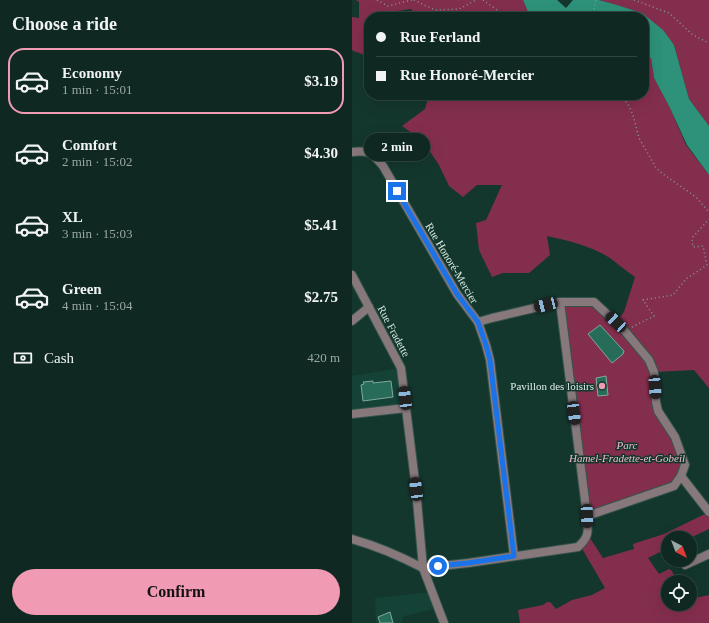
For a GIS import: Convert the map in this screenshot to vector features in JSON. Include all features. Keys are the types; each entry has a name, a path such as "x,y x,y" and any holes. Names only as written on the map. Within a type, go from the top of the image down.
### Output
{"street":[{"name":"Rue Honoré-Mercier","path":"352,152 363,150 374,155 382,166 457,294 478,322 490,360 514,556"},
{"name":"Rue Fradette","path":"352,275 401,368 416,489 423,568 444,623"},
{"path":"478,322 560,302 594,302 624,330 649,360 654,372 658,411 675,437 685,465 681,476 674,486 587,516"},
{"path":"352,539 369,543 400,556 423,568 578,547 584,542 588,535 587,516 560,302"},
{"path":"352,321 369,307"},
{"path":"352,414 406,408"},
{"path":"681,476 709,512"},
{"path":"697,560 709,554"}],"path":[{"path":"377,0 388,6 413,0 435,10 460,9 476,0"},
{"path":"483,0 500,12"},
{"path":"593,12 596,0"},
{"path":"634,0 669,13 693,35 709,43"},
{"path":"624,100 631,111 639,138 656,168 696,197 709,212"},
{"path":"624,330 654,316 643,300 673,295 686,279 707,265 703,246 693,247 692,238 709,219"}],"shaded area":[{"path":"523,0 557,0 566,8 573,0 599,0 639,12 528,12"},
{"path":"649,19 663,30 674,45 689,99 709,126 709,175 687,145 654,78 651,58 649,57"},
{"path":"401,368 406,408 352,414 352,376"},
{"path":"432,592 438,608 404,616 401,623 376,623 375,598"}],"green space":[{"path":"356,0 523,0 528,12 412,12 412,9 389,12 364,12 364,54 353,51 352,49 352,17 359,18 359,2"},
{"path":"599,0 709,0 709,126 689,99 674,45 649,20 649,12 639,12"},
{"name":"Parc Hamel-Fradette-et-Gobeil","path":"649,57 651,58 654,78 670,108 686,145 709,175 709,388 694,370 654,372 656,402 685,465 674,486 587,516 560,302 594,302 616,322 624,312 635,277 610,258 595,250 572,242 547,236 550,255 529,273 503,273 492,277 479,250 476,223 486,220 502,185 477,185 463,197 449,186 439,165 423,141 402,126 425,109 428,100 649,100"},
{"path":"709,512 709,529 697,535 697,531 670,531"},
{"path":"588,535 603,558 634,549 633,544 661,535 661,552 648,558 659,574 669,569 674,575 661,575 661,611 697,611 697,598 709,595 709,623 520,623 518,610 543,605 547,602 550,602 556,609 572,600 592,595 605,588 580,545"}],"building":[{"path":"600,325 624,351 623,354 612,363 588,334"},
{"name":"Pavillon des loisirs","path":"606,376 608,395 598,396 596,378"},
{"path":"373,381 373,383 391,381 393,397 363,401 361,385 364,384 363,382"},
{"path":"390,612 393,623 380,623 378,617"}],"place":[{"name":"Pavillon des loisirs","path":"602,386"}],"route":[{"path":"397,191 457,294 478,322 486,345 490,360 514,556 438,566"}]}
